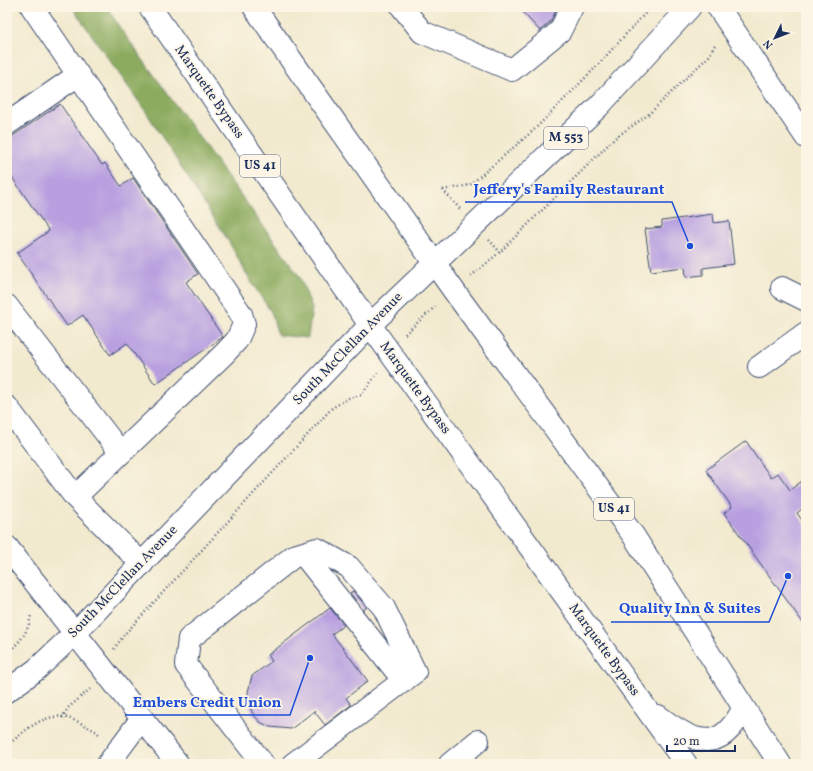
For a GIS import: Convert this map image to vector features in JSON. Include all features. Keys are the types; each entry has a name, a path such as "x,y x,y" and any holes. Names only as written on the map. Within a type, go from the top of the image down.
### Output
{"main road":[{"path":"32,7 241,314 244,324 237,340 75,497"},
{"name":"Marquette Bypass","path":"150,7 370,325 686,764"},
{"name":"US 41","path":"254,7 633,535 780,764"},
{"path":"402,7 422,32 512,70 560,32 572,7"},
{"name":"South McClellan Avenue","path":"7,691 37,669 75,633 370,325 599,106 690,7"},
{"path":"718,7 806,137"},
{"path":"7,124 78,75"},
{"path":"782,288 806,300"},
{"path":"7,306 121,453"},
{"path":"759,366 806,333"},
{"path":"7,407 75,497 142,564"},
{"path":"7,547 178,764"},
{"path":"263,764 186,665 190,639 294,556 317,549 349,567 384,608 415,672 293,764"},
{"path":"303,554 404,681"},
{"path":"643,704 685,735 703,741 717,738 732,727 744,708"},
{"path":"111,759 142,718"},
{"path":"450,764 478,741"}],"path":[{"path":"443,190 470,185 535,129 651,7"},
{"path":"500,252 616,138 649,114 709,56"},
{"path":"404,334 443,300"},
{"path":"124,635 332,408 349,398 361,395"},
{"path":"7,653 24,638 30,623 31,606 42,593"},
{"path":"62,718 68,708 90,689"},
{"path":"7,746 28,728 47,719 67,718 97,732 111,759"}],"green space":[{"path":"72,7 107,7 120,28 300,277 312,308 308,338 278,335 271,312 248,277 229,242 146,112"}],"building":[{"path":"518,7 558,7 550,22 540,31"},
{"path":"60,104 102,165 105,163 121,186 133,178 198,274 186,282 223,337 155,384 127,343 110,355 83,315 67,326 17,253 49,231 7,170 7,140"},
{"path":"713,214 714,223 729,221 734,264 703,268 703,275 686,277 685,267 651,271 645,229 662,227 662,221"},
{"path":"746,441 771,478 778,473 790,490 806,478 806,506 797,513 806,526 806,627 724,513 732,507 706,470"},
{"path":"353,591 367,607 363,610 350,593"},
{"path":"330,608 344,625 332,634 368,681 346,698 351,705 325,725 314,711 291,729 270,727 260,722 253,714 249,705 248,692 252,676 272,661 268,655"}],"place":[{"name":"Jeffery's Family Restaurant","path":"690,246"},
{"name":"Quality Inn & Suites","path":"788,576"},
{"name":"Embers Credit Union","path":"310,658"}]}
